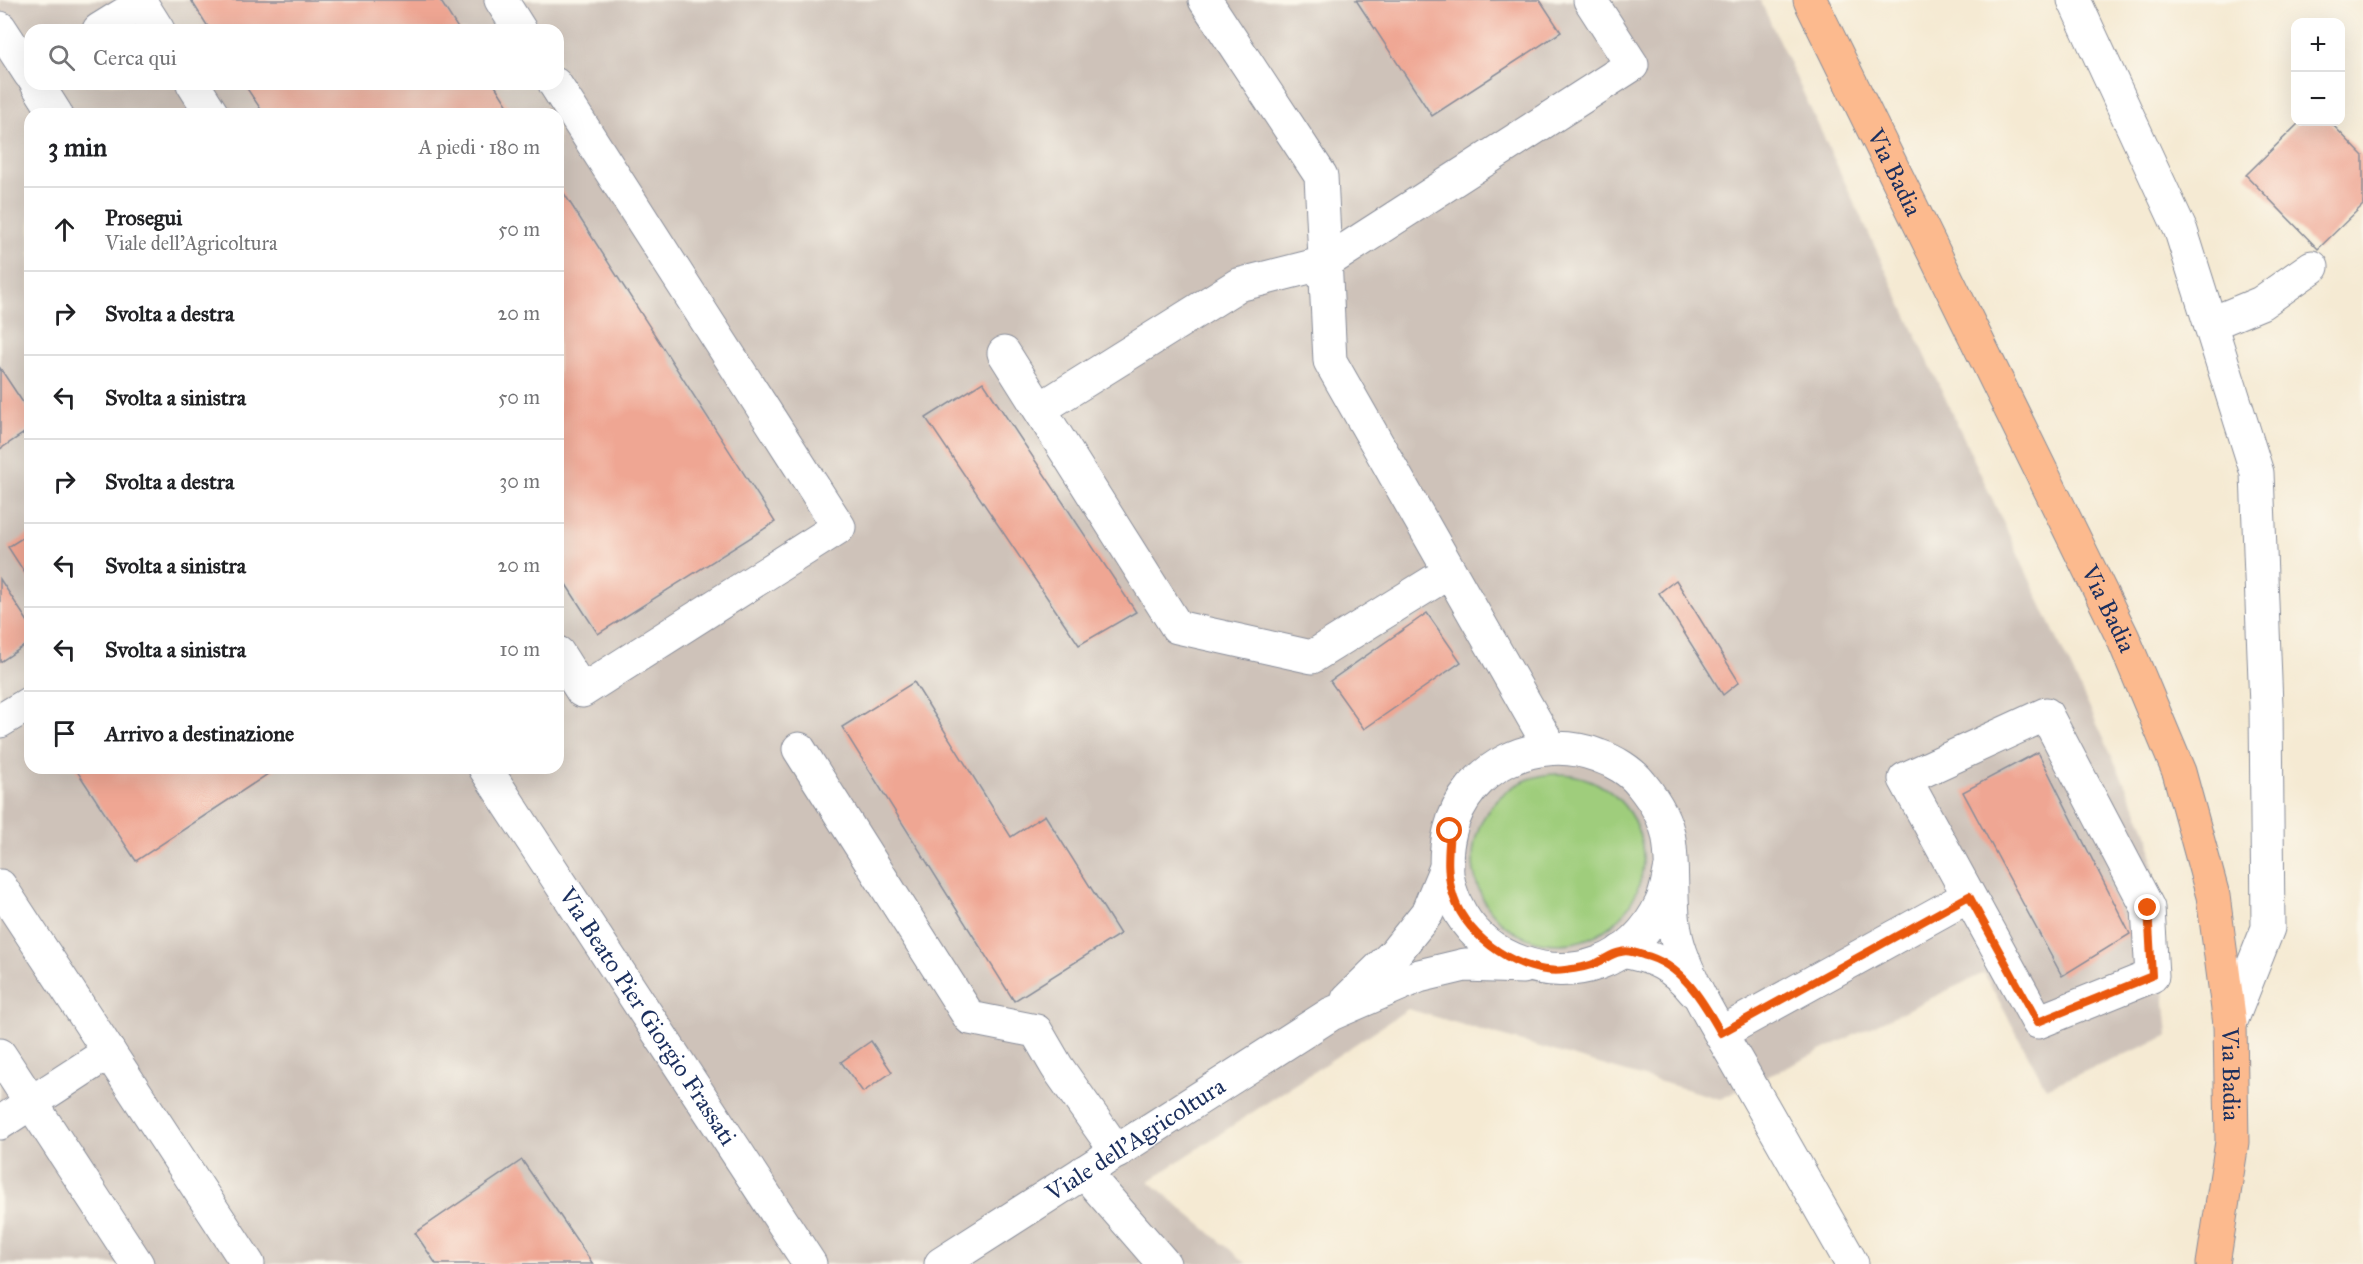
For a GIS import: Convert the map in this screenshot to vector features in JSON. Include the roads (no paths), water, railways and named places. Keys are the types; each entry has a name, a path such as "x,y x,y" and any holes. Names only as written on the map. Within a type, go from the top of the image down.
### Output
{"main road":[{"name":"Via Badia","path":"1810,0 2123,638 2180,772 2213,896 2230,1024 2232,1142 2213,1264"}],"street":[{"path":"501,0 516,24"},
{"path":"1205,0 1321,176 1330,361 1551,747"},
{"path":"1040,409 1238,285 1325,263 1632,65 1590,0"},
{"path":"2074,0 2181,231 2257,473 2266,706 2268,928 2230,1024"},
{"path":"114,24 146,11"},
{"path":"0,28 24,64"},
{"path":"41,90 52,108"},
{"path":"197,90 208,108"},
{"path":"559,90 839,527 582,691 564,662"},
{"path":"2210,324 2260,303 2312,267"},
{"path":"1004,353 1177,627 1312,657 1433,582"},
{"path":"0,721 24,707"},
{"path":"2046,714 2148,908 2152,976 2038,1022 1969,896 1905,779 2046,714"},
{"name":"Viale dell'Agricoltura","path":"941,1264 1331,1014 1419,976 1465,965 1530,967 1562,971 1593,965 1622,951 1646,930 1662,902 1670,871 1669,838 1658,808 1639,781 1613,761 1583,749 1551,747 1516,755 1486,773 1464,799 1450,831 1447,865 1454,899 1472,929 1498,953 1530,967"},
{"path":"799,749 970,1018 1036,1031 1057,1066 1117,1152"},
{"name":"Via Beato Pier Giorgio Frassati","path":"489,774 810,1264"},
{"name":"Viale dell'Agricoltura","path":"1331,1014 1395,953 1427,913 1447,865"},
{"path":"1670,871 1672,918 1680,952 1703,1002 1852,1264"},
{"path":"0,886 248,1264"},
{"path":"1721,1033 1969,896"},
{"path":"1622,951 1645,955 1667,965 1685,980 1703,1002"},
{"path":"0,1123 109,1052"},
{"path":"0,1055 137,1264"},
{"path":"1084,1172 1164,1264"}]}
